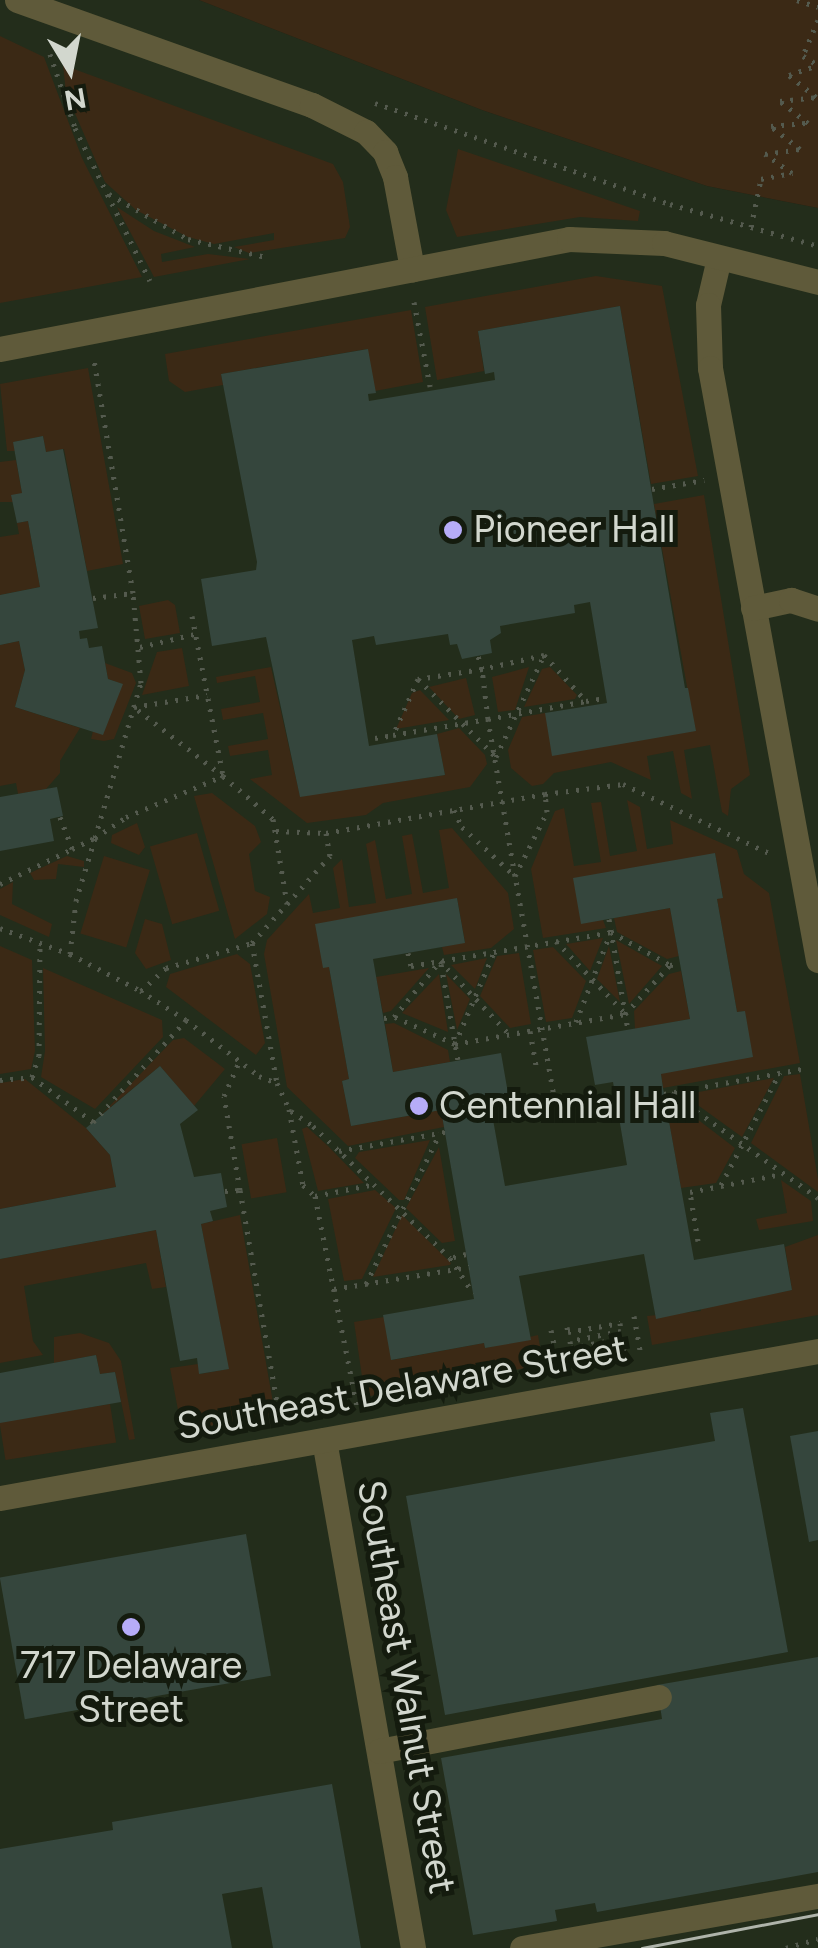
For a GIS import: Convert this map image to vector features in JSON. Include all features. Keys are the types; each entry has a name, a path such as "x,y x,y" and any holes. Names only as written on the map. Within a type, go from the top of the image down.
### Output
{"street":[{"path":"16,0 312,105 366,132 385,152 395,177 412,269"},
{"path":"0,349 569,240 664,243 818,282"},
{"path":"719,258 708,305 710,368 753,608 806,823 818,960"},
{"path":"753,608 792,600 818,609"},
{"name":"Southeast Delaware Street","path":"0,1498 818,1351"},
{"name":"Southeast Walnut Street","path":"324,1440 413,1948"},
{"path":"379,1752 659,1698"},
{"path":"522,1948 818,1896"}],"path":[{"path":"797,0 818,7"},
{"path":"818,20 803,56 818,65"},
{"path":"50,54 76,128 150,281"},
{"path":"751,227 761,178 792,173 765,154 800,148 771,126 808,123 780,101 816,97 789,75 818,65"},
{"path":"362,98 670,204 818,246"},
{"path":"106,192 188,239 266,257"},
{"path":"414,302 430,386"},
{"path":"70,954 76,901 141,683 134,592 94,360"},
{"path":"652,489 707,479"},
{"path":"93,598 134,592"},
{"path":"192,616 223,776"},
{"path":"140,646 195,634"},
{"path":"478,656 555,1102"},
{"path":"418,679 544,656"},
{"path":"544,656 586,701"},
{"path":"496,758 544,656"},
{"path":"418,679 496,758"},
{"path":"393,735 418,679"},
{"path":"134,707 207,696"},
{"path":"375,738 606,698"},
{"path":"134,707 273,819 287,904"},
{"path":"0,884 95,838 126,817 223,776"},
{"path":"276,831 326,833 623,784 771,854"},
{"path":"515,876 547,812 544,794"},
{"path":"454,810 462,827 515,876"},
{"path":"60,817 72,848"},
{"path":"141,991 166,968 252,943 330,856 326,833"},
{"path":"609,919 628,1030"},
{"path":"0,928 70,954 141,991 277,1084"},
{"path":"576,1023 611,932"},
{"path":"408,953 410,966 611,932 670,965 680,964"},
{"path":"556,941 625,1014"},
{"path":"252,943 277,1084 289,1109 304,1184 315,1196 357,1406"},
{"path":"32,1076 39,1056 40,944"},
{"path":"455,1044 494,952"},
{"path":"440,961 510,1035"},
{"path":"394,1017 440,961"},
{"path":"440,961 458,1060"},
{"path":"384,1018 394,1017 455,1044 543,1030 625,1014 670,965"},
{"path":"0,1080 32,1076 93,1122 186,1020"},
{"path":"530,1031 537,1071"},
{"path":"240,1060 224,1096 280,1420"},
{"path":"807,1068 668,1093 818,1198"},
{"path":"720,1186 780,1072"},
{"path":"289,1109 402,1209 460,1268 474,1294"},
{"path":"340,1151 442,1132 366,1284"},
{"path":"698,1241 690,1192 782,1174"},
{"path":"315,1196 376,1184"},
{"path":"225,1191 240,1190"},
{"path":"450,1258 466,1254"},
{"path":"334,1290 469,1267"},
{"path":"634,1316 641,1354"},
{"path":"568,1328 568,1332 620,1323 622,1331 570,1341 571,1348 622,1338 625,1357"},
{"path":"551,1330 559,1369"},
{"path":"786,1948 818,1939"}],"shaded area":[{"path":"0,0 199,0 482,110 707,186 818,208 818,1948 0,1948"},
{"path":"199,0 818,0 818,208 707,186 482,110"},
{"path":"0,36 44,57 82,158 142,277 0,303"},
{"path":"63,65 333,164 343,182 350,227 345,238 249,253 234,247 274,240 274,233 214,244 188,237 136,210 105,182 66,93"},
{"path":"458,149 640,211 638,221 580,217 457,237 446,210"},
{"path":"117,207 154,231 195,247 161,254 162,262 208,254 250,259 154,277"},
{"path":"596,276 662,286 698,476 651,484 620,306 478,331 484,371 437,380 425,307"},
{"path":"411,310 423,382 375,391 367,349 221,374 223,385 185,392 169,381 165,354"},
{"path":"88,368 123,564 87,571 64,449 46,452 43,436 14,442 15,451 7,451 0,384"},
{"path":"16,460 22,493 13,502 0,502 0,462"},
{"path":"704,495 750,775 731,789 728,816 722,812 710,745 684,750 692,799 681,793 673,751 647,756 651,780 611,762 554,773 543,784 532,786 511,768 508,750 522,717 545,713 695,731 654,504"},
{"path":"28,521 40,587 0,595 0,537 19,534 17,523"},
{"path":"168,600 175,605 180,633 145,639 139,606"},
{"path":"19,641 25,670 15,707 80,728 60,761 60,773 46,789 18,794 16,783 0,786 0,645"},
{"path":"182,648 189,686 142,695 157,652"},
{"path":"105,663 132,673 136,683 114,739 104,741 91,739 93,731 122,684 108,679"},
{"path":"271,667 300,796 445,775 437,734 459,728 485,755 487,764 470,787 383,803 366,815 307,823 250,779 272,775 268,750 230,756 228,746 268,739 263,713 223,720 221,709 260,702 255,676 217,683 216,677"},
{"path":"529,667 515,710 498,712 492,677"},
{"path":"550,667 577,695 575,699 524,707 542,669"},
{"path":"466,678 475,715 459,719 429,687"},
{"path":"420,690 449,720 396,729 412,693"},
{"path":"212,793 255,826 261,842 249,854 255,891 270,897 267,914 235,939 194,796"},
{"path":"627,800 640,807 647,849 673,844 670,820 737,850 744,874 769,893 800,1063 663,1088 661,1074 745,1011 737,1012 717,899 723,897 715,853 603,920 606,928 543,938 531,869 555,811 564,808 574,866 601,862 591,803 601,802 610,856 637,851"},
{"path":"137,823 145,847 139,855 111,843 112,835"},
{"path":"452,828 508,893 514,929 491,948 444,955 442,947 465,942 457,898 329,967 349,1079 342,1081 351,1126 441,1110 444,1127 348,1146 287,1087 264,954 267,940 309,894 313,913 340,908 333,868 342,859 349,907 376,903 366,844 375,840 386,899 412,894 402,836 412,834 423,893 449,888 439,830"},
{"path":"197,833 219,911 172,924 150,847"},
{"path":"67,856 84,861 84,867 58,864 56,879 34,880 30,873"},
{"path":"104,856 150,870 126,947 80,933"},
{"path":"13,882 12,904 52,924 49,937 0,915 0,889"},
{"path":"670,908 679,956 667,959 617,932 614,918"},
{"path":"145,919 162,924 171,960 146,969 135,953"},
{"path":"603,938 590,971 566,944"},
{"path":"616,940 662,966 629,1004"},
{"path":"0,946 32,960 35,1051 31,1069 0,1074"},
{"path":"609,946 620,1002 597,979"},
{"path":"553,947 586,981 572,1018 546,1022 533,950"},
{"path":"519,953 531,1024 510,1028 480,996 497,956"},
{"path":"237,954 250,964 265,1043 256,1055 166,987 170,974"},
{"path":"487,958 475,989 451,965"},
{"path":"43,968 162,1020 163,1037 95,1109 41,1077 45,1051"},
{"path":"429,968 391,1011 383,1013 376,977"},
{"path":"681,971 690,1019 635,1029 634,1011 669,974"},
{"path":"439,974 448,1032 402,1013"},
{"path":"446,974 470,999 457,1030"},
{"path":"394,1023 448,1050 450,1062 393,1072 385,1024"},
{"path":"184,1038 225,1069 194,1106 160,1066 101,1115 173,1040"},
{"path":"800,1074 818,1192 751,1143 784,1076"},
{"path":"774,1078 742,1137 688,1098 688,1094"},
{"path":"25,1079 86,1128 110,1155 116,1187 0,1209 0,1083"},
{"path":"671,1099 735,1148 716,1183 681,1188 665,1100"},
{"path":"307,1127 364,1183 318,1191 302,1129"},
{"path":"277,1138 287,1192 251,1198 242,1144"},
{"path":"430,1140 404,1200 399,1200 355,1158 359,1152"},
{"path":"439,1147 455,1241 442,1243 406,1208"},
{"path":"781,1180 811,1201 813,1221 759,1230 756,1219 787,1213"},
{"path":"375,1190 396,1208 362,1279 344,1281 328,1199"},
{"path":"240,1215 275,1414 182,1431 170,1368 198,1364 200,1374 228,1369 201,1224"},
{"path":"402,1215 451,1263 450,1265 373,1277"},
{"path":"156,1230 166,1287 152,1289 146,1263 24,1286 33,1341 43,1355 0,1363 0,1259"},
{"path":"818,1235 818,1315 652,1345 647,1316 701,1311 701,1307 792,1290 785,1247"},
{"path":"384,1317 392,1360 484,1343 485,1348 538,1335 543,1365 365,1397 354,1322"},
{"path":"80,1333 109,1343 121,1361 135,1439 129,1440 115,1372 100,1374 96,1355 54,1363 54,1337"},
{"path":"110,1404 116,1443 5,1460 0,1421"}],"building":[{"name":"Pioneer Hall","path":"620,306 685,688 696,731 552,756 545,713 607,703 590,602 574,605 575,613 500,626 501,633 490,640 492,653 462,659 457,644 450,645 448,634 376,645 374,636 352,640 369,746 437,734 445,775 300,797 266,637 212,646 201,579 256,570 257,562 221,374 368,349 376,393 368,394 369,401 495,380 494,372 485,374 478,331"},
{"path":"43,436 46,452 63,449 98,628 79,631 80,639 87,638 89,648 102,646 108,679 123,684 103,735 15,707 25,670 19,641 0,645 0,595 40,587 28,521 17,523 11,495 22,493 13,442"},
{"path":"57,787 63,816 50,819 54,841 0,851 0,797"},
{"name":"Centennial Hall","path":"715,853 723,898 717,899 737,1012 745,1011 753,1057 661,1074 663,1088 694,1260 784,1244 792,1290 656,1319 644,1254 519,1276 531,1340 485,1348 484,1343 391,1360 383,1315 474,1299 441,1110 351,1126 342,1081 349,1079 329,967 323,968 315,924 457,898 465,943 373,959 393,1072 501,1053 509,1099 490,1103 505,1186 627,1165 613,1082 595,1085 586,1037 690,1019 670,908 581,924 573,878"},
{"path":"160,1066 198,1110 180,1124 194,1177 221,1173 227,1207 210,1211 213,1221 201,1224 229,1369 199,1374 197,1358 180,1361 156,1230 0,1259 0,1209 116,1187 110,1155 86,1128"},
{"path":"96,1355 100,1374 115,1372 121,1402 0,1423 0,1373"},
{"path":"743,1408 788,1652 445,1715 406,1496 715,1441 710,1413"},
{"path":"818,1431 818,1540 809,1542 790,1436"},
{"name":"717 Delaware Street","path":"246,1534 271,1676 25,1719 0,1577"},
{"path":"818,1657 818,1872 597,1912 595,1903 555,1910 557,1921 473,1935 441,1758 662,1719 657,1685"},
{"path":"332,1784 361,1948 273,1948 262,1887 222,1894 232,1948 0,1948 0,1849 113,1830 112,1822"}],"tram line":[{"path":"642,1948 818,1914"}],"place":[{"name":"Pioneer Hall","path":"453,530"},
{"name":"Centennial Hall","path":"419,1106"},
{"name":"717 Delaware Street","path":"131,1627"}]}
